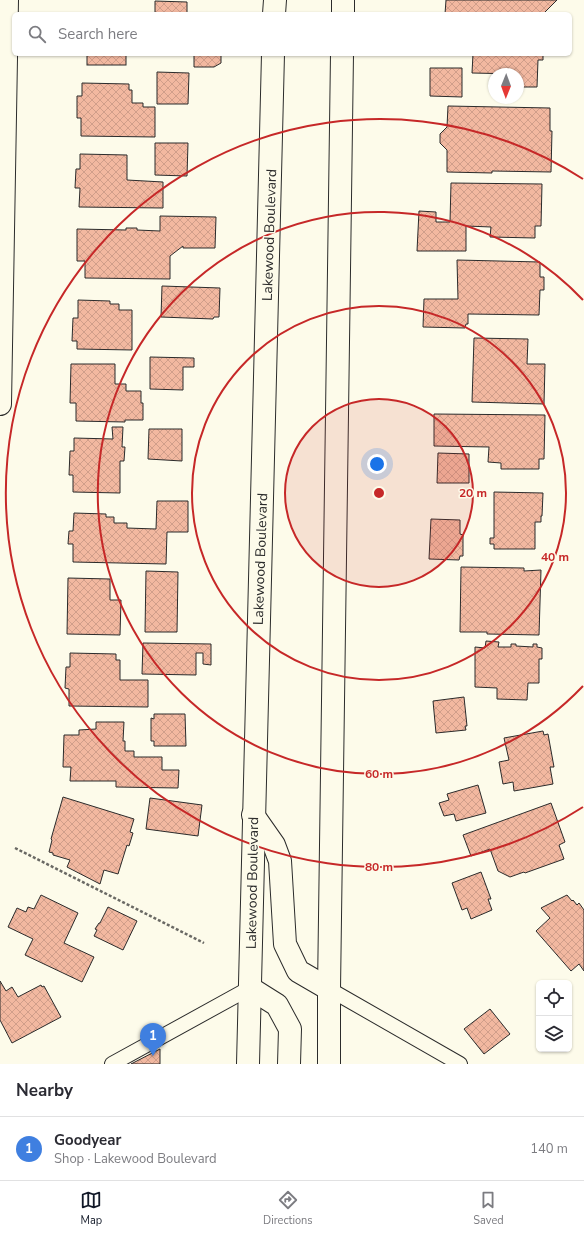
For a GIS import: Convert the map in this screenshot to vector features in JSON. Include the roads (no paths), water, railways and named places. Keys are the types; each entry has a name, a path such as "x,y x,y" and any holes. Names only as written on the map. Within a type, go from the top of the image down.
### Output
{"main road":[{"path":"0,404 7,0"},
{"path":"274,12 275,0"},
{"path":"343,0 343,12"},
{"name":"Lakewood Boulevard","path":"248,1064 273,56"},
{"path":"329,1064 342,56"},
{"path":"253,815 274,845 280,861 285,944 298,971 329,989"},
{"path":"250,988 277,1005 290,1029 289,1064"}],"lane":[{"path":"112,1064 250,988"},
{"path":"329,989 460,1064"}],"place":[{"name":"Goodyear","path":"153,1056"}]}
